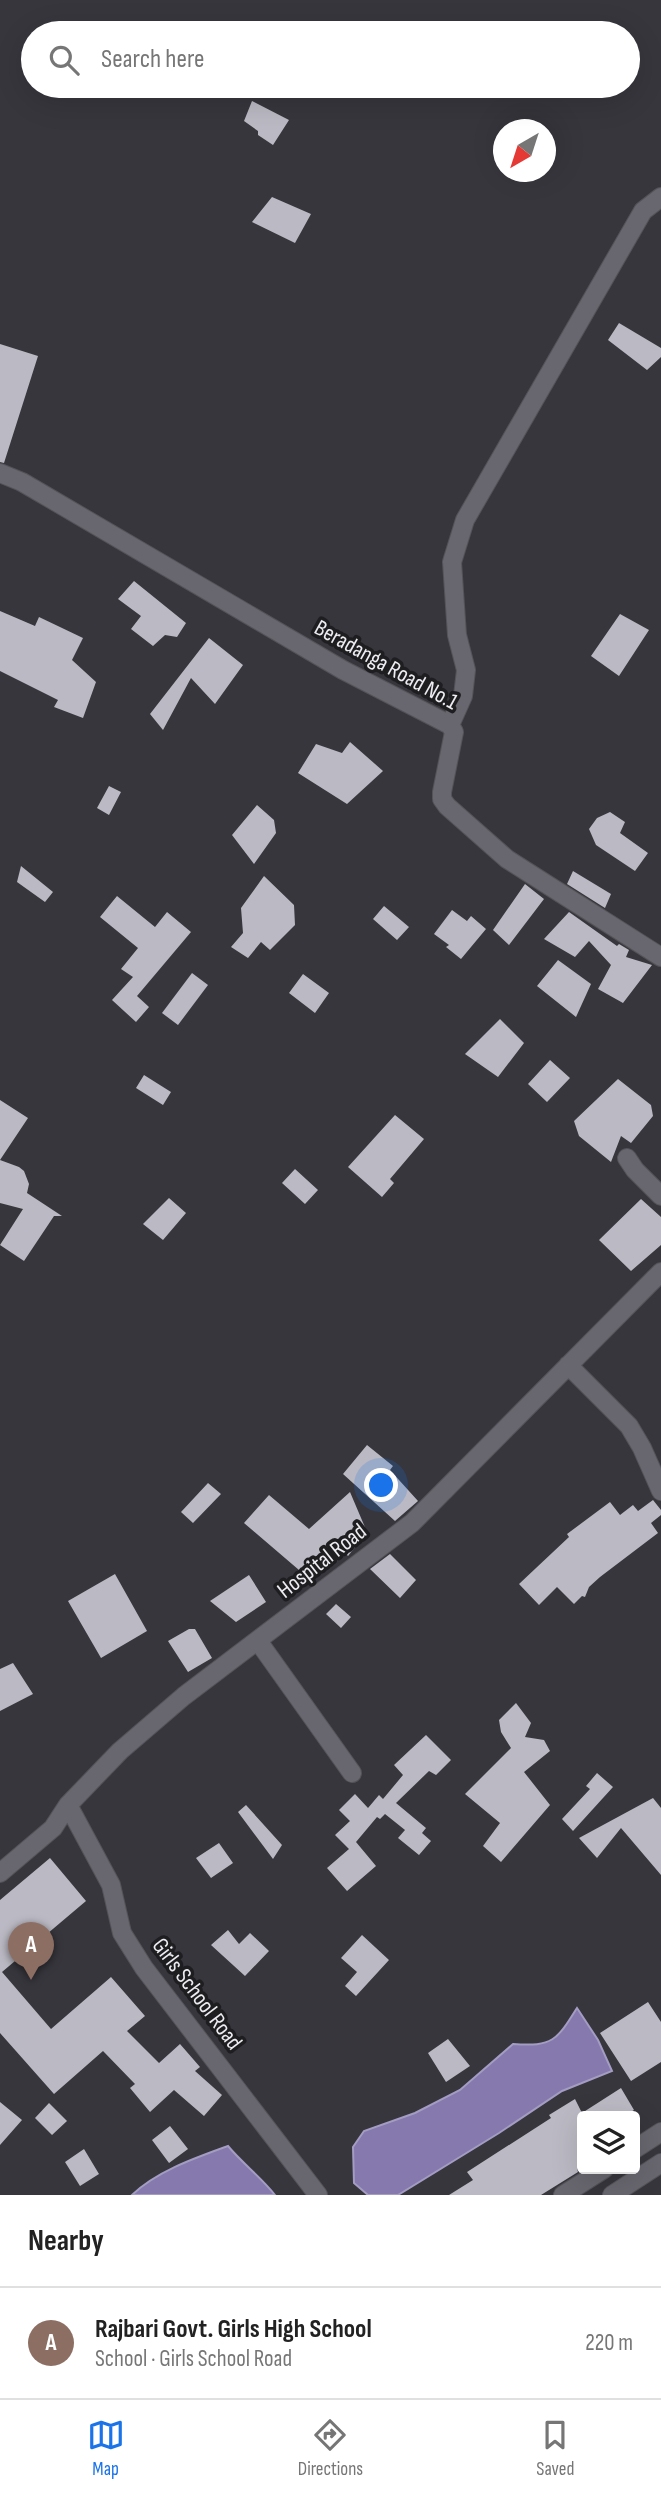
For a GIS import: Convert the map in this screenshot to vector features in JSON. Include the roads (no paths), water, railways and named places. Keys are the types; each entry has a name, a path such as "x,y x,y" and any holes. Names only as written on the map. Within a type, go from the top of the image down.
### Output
{"street":[{"path":"450,725 463,696 466,670 457,635 452,562 465,520 643,211 661,197"},
{"name":"Beradanga Road No.1","path":"0,473 22,482 343,670 450,725 454,732 442,792 442,799 447,806 507,859 661,957"},
{"path":"627,1158 661,1196"},
{"name":"Hospital Road","path":"0,1873 53,1828 68,1805 120,1751 184,1696 412,1523 661,1272"},
{"path":"568,1365 629,1426 661,1491"},
{"path":"258,1641 352,1773"},
{"name":"Girls School Road","path":"68,1805 111,1885 122,1933 144,1968 318,2195"},
{"path":"640,2146 661,2132"},
{"path":"612,2195 661,2163"},
{"path":"562,2195 596,2174"}],"place":[{"name":"Rajbari Govt. Girls High School","path":"31,1980"}]}
